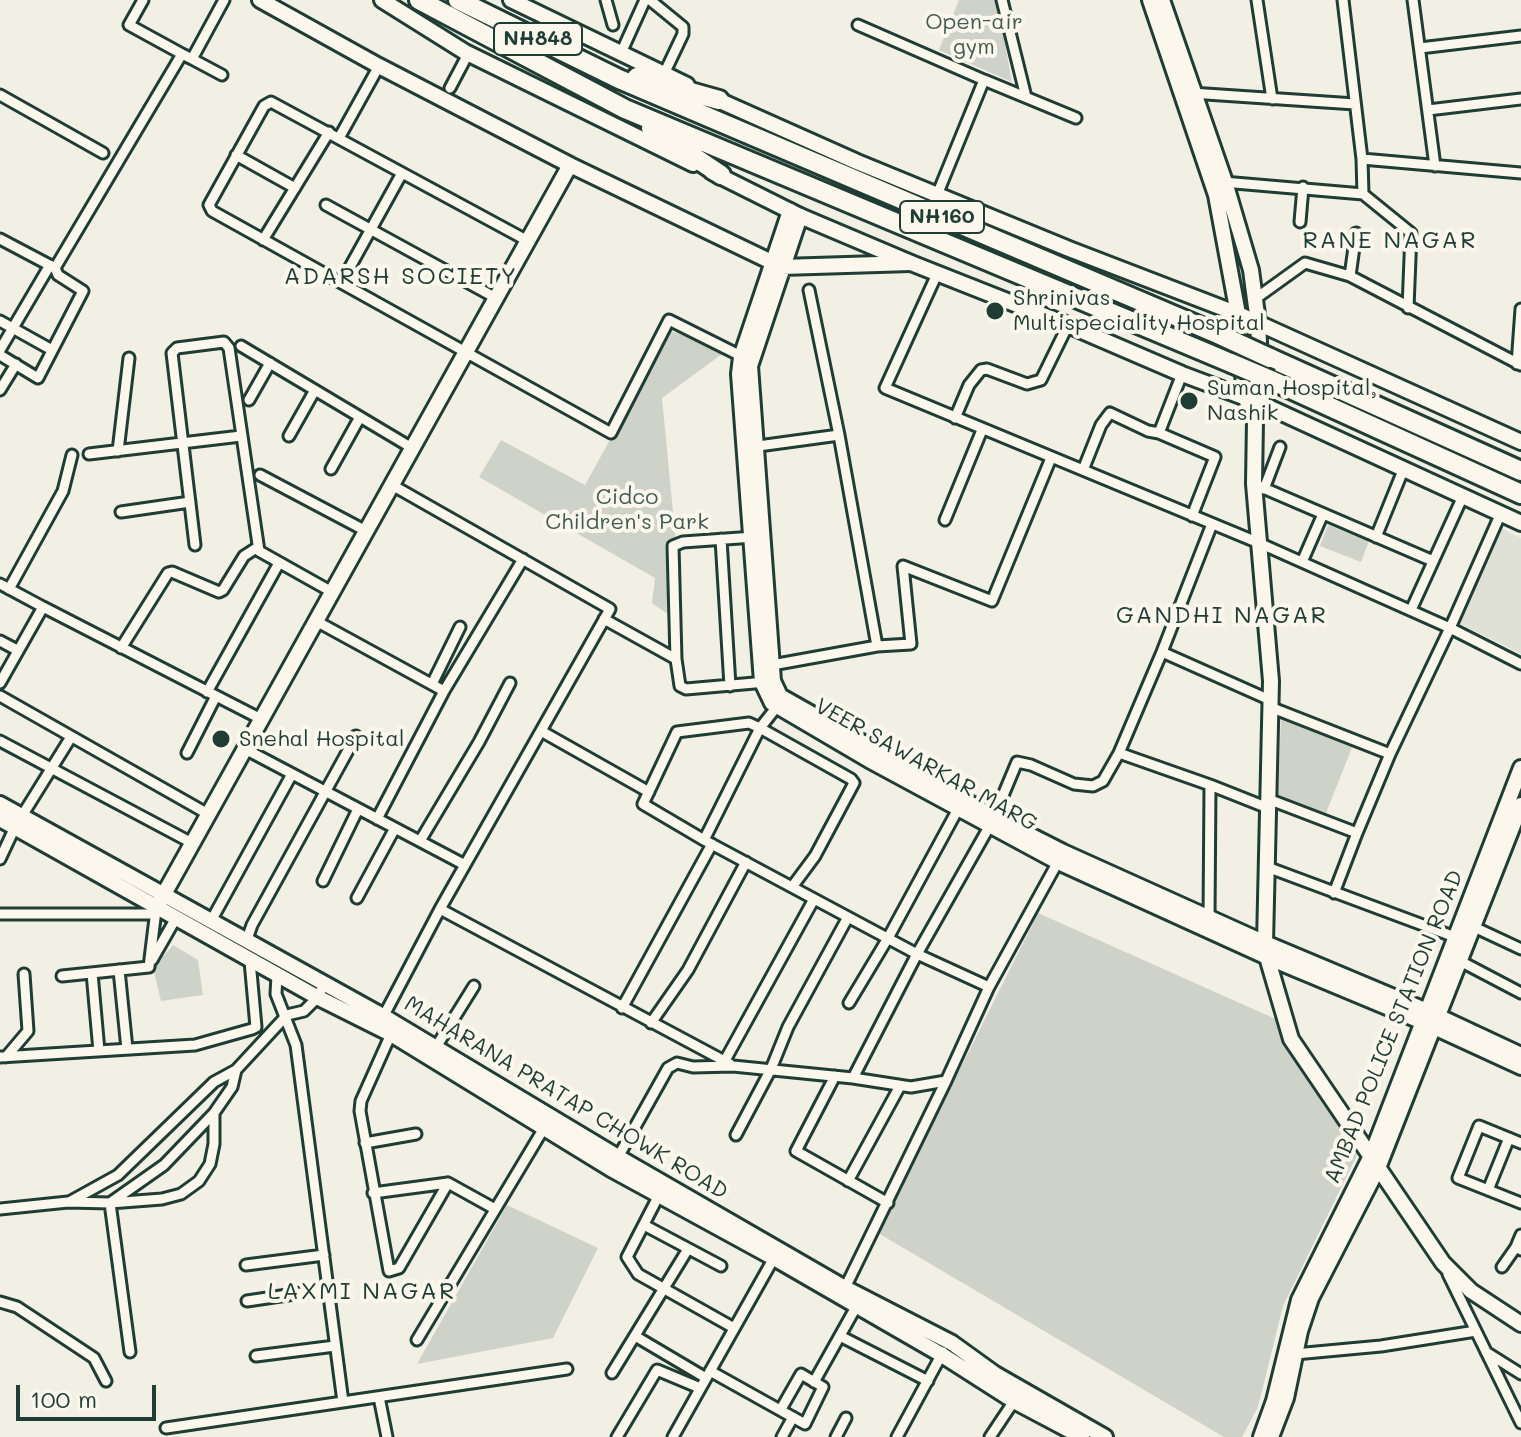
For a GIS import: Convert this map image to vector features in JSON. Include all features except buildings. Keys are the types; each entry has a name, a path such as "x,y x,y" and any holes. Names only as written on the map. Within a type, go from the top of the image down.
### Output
{"highway":[{"path":"419,0 456,6"},
{"name":"NH848","path":"456,6 663,98"},
{"name":"NH848","path":"456,6 625,109 807,186"},
{"path":"610,74 651,80 719,100"},
{"name":"NH160","path":"663,98 1220,335 1521,471"},
{"path":"625,109 721,175"},
{"name":"NH160","path":"807,186 1231,363 1521,494"}],"street":[{"path":"143,0 129,25 222,75"},
{"path":"0,239 53,267 58,275 83,291 38,378 0,352 53,267 187,56 224,0"},
{"path":"260,0 570,165 778,265 911,263"},
{"path":"382,0 468,54 795,213 937,274 1262,404 1521,523"},
{"path":"511,0 719,100 937,195 1258,322 1521,442"},
{"path":"606,0 613,25"},
{"path":"621,53 648,0 683,27 683,34 664,74"},
{"path":"1002,0 1026,97"},
{"path":"1150,0 1189,93"},
{"path":"1162,0 1189,93 1251,270 1258,322 1262,404 1255,420"},
{"path":"1343,0 1362,159 1363,194"},
{"path":"1413,0 1435,166"},
{"path":"1257,3 1272,99"},
{"path":"858,25 1076,118"},
{"path":"1420,48 1521,36"},
{"path":"450,88 468,54"},
{"path":"263,240 379,66"},
{"path":"937,195 984,80"},
{"path":"1189,93 1355,104"},
{"path":"0,95 103,153"},
{"path":"1428,110 1521,99"},
{"path":"528,241 271,102 264,106 210,208 611,433 669,320 741,356"},
{"path":"236,155 295,188"},
{"path":"1362,159 1521,173"},
{"path":"149,967 159,905 570,165"},
{"path":"345,276 402,173"},
{"path":"1219,182 1363,194 1411,233 1408,308"},
{"path":"1219,182 1238,314 1245,397 1255,420 1259,543 1271,681 1266,950 1291,1039 1443,1263 1521,1423"},
{"path":"1300,222 1303,187"},
{"path":"326,205 496,298"},
{"name":"VEER SAWARKAR MARG","path":"750,447 750,362 795,213"},
{"path":"1350,276 1356,233"},
{"path":"1255,299 1305,263 1350,276 1519,364 1521,309"},
{"name":"VEER SAWARKAR MARG","path":"778,265 741,356 739,374 750,447 768,682 777,692 780,704 958,809 992,822"},
{"path":"937,274 885,388 1259,543 1450,628 1521,664"},
{"path":"809,290 877,646"},
{"path":"0,321 52,350"},
{"path":"955,418 969,385 981,370 987,369 1027,384 1041,380 1068,325"},
{"path":"195,545 172,353 177,348 221,342 229,348 258,547 262,554 332,592"},
{"path":"241,346 412,448"},
{"path":"118,451 129,358"},
{"path":"249,400 270,363"},
{"path":"0,390 16,364"},
{"path":"1159,433 1182,374"},
{"path":"289,436 315,390"},
{"path":"1083,470 1101,425 1110,413 1159,433 1215,457 1192,516"},
{"path":"331,469 360,417"},
{"path":"945,520 982,430"},
{"path":"750,447 839,435"},
{"path":"89,454 241,436"},
{"path":"1259,487 1280,447"},
{"path":"72,455 63,491 4,586 261,719"},
{"path":"772,665 877,646 911,644 903,566 992,601 1051,458"},
{"path":"1376,537 1404,468"},
{"path":"260,475 366,531"},
{"path":"392,485 610,609 440,909 384,1026 361,1101 373,1193 389,1271 399,1268 448,1183"},
{"path":"1259,487 1433,561"},
{"path":"1411,610 1463,496"},
{"path":"121,512 190,502"},
{"path":"1334,893 1390,754 1501,513"},
{"path":"1302,562 1323,514"},
{"path":"853,1078 917,954 992,822 1017,762 1074,784 1093,786 1103,781 1119,753 1162,652 1212,524"},
{"path":"757,537 683,542 672,548 676,659 680,686 686,689 768,682"},
{"name":"VEER SAWARKAR MARG","path":"757,537 772,665 768,682"},
{"path":"721,539 730,686"},
{"path":"121,648 168,573 219,592 244,556 258,547"},
{"path":"377,819 444,691 523,559"},
{"path":"187,753 212,694 279,563"},
{"path":"0,683 43,607"},
{"path":"604,619 676,659"},
{"path":"316,621 444,691"},
{"path":"432,684 460,627"},
{"path":"0,641 17,650"},
{"path":"1162,652 1270,704 1390,754"},
{"path":"420,841 510,683"},
{"path":"0,696 208,814"},
{"path":"622,1008 708,842 760,728 780,704"},
{"name":"VEER SAWARKAR MARG","path":"780,704 1060,857 1266,950 1521,1055"},
{"path":"792,887 815,856 854,783 749,723 677,732 643,804 708,842 917,954 989,987"},
{"path":"541,731 649,792"},
{"path":"247,939 356,736"},
{"path":"0,859 18,822 71,737"},
{"path":"0,741 192,843"},
{"path":"245,749 465,865"},
{"path":"1119,753 1357,833"},
{"name":"AMBAD POLICE STATION ROAD","path":"1431,1019 1455,937 1521,768"},
{"path":"211,921 292,774"},
{"path":"1209,918 1210,785"},
{"name":"MAHARANA PRATAP CHOWK ROAD","path":"0,804 18,822 176,918 317,997 436,1047 547,1122"},
{"name":"AMBAD POLICE STATION ROAD","path":"1271,1437 1286,1398 1311,1298 1374,1162 1431,1019 1460,961 1521,805"},
{"path":"323,881 358,809"},
{"path":"849,1003 958,809"},
{"name":"MAHARANA PRATAP CHOWK ROAD","path":"0,819 18,822"},
{"path":"357,898 395,828"},
{"path":"842,1293 888,1203 989,987 1060,857"},
{"name":"VEER SAWARKAR MARG","path":"1060,857 1209,918 1266,950"},
{"path":"651,1023 688,970 746,862"},
{"path":"1267,867 1455,937"},
{"path":"727,1065 814,899"},
{"path":"0,914 159,905"},
{"name":"MAHARANA PRATAP CHOWK ROAD","path":"159,905 211,921 326,983 384,1026 614,1163 842,1293 995,1374 1105,1437"},
{"path":"440,909 727,1065"},
{"path":"736,1135 771,1069 788,1027 848,917"},
{"path":"149,967 176,918"},
{"path":"1474,927 1521,949"},
{"path":"3,1057 195,1045 256,1027 250,961"},
{"path":"1460,961 1521,993"},
{"path":"62,976 149,967"},
{"path":"119,970 127,1049"},
{"path":"92,973 99,1051"},
{"path":"3,1057 28,1031 24,974"},
{"path":"277,975 276,994 295,1037 343,1402"},
{"path":"68,1202 118,1175 214,1082 236,1070 287,1015 304,1011 326,983"},
{"path":"436,1047 474,986"},
{"name":"VEER SAWARKAR MARG","path":"1431,1019 1521,1067"},
{"path":"614,1163 668,1068 677,1063 693,1067 727,1065 771,1069 911,1087 946,1081"},
{"path":"110,1203 164,1165 214,1113 232,1087 236,1070"},
{"path":"835,1076 796,1151 888,1203"},
{"path":"848,1181 900,1086"},
{"path":"0,1209 68,1202 162,1199 181,1194 199,1181 210,1164 214,1144 214,1113"},
{"path":"417,1340 547,1122"},
{"path":"1521,1143 1479,1126 1458,1178 1521,1203"},
{"path":"365,1143 416,1134"},
{"path":"1488,1190 1509,1138"},
{"name":"AMBAD POLICE STATION ROAD","path":"1261,1437 1274,1401 1299,1300 1374,1162"},
{"name":"MAHARANA PRATAP CHOWK ROAD","path":"614,1163 659,1195 777,1254"},
{"path":"373,1193 448,1183 495,1209"},
{"path":"659,1195 627,1257 638,1274 734,1328"},
{"path":"110,1203 130,1352"},
{"path":"644,1225 721,1266"},
{"path":"1502,1267 1518,1249 1521,1235"},
{"path":"612,1373 688,1249"},
{"path":"673,1437 777,1254"},
{"path":"246,1265 324,1255"},
{"path":"1443,1263 1471,1291 1521,1324"},
{"path":"247,1301 328,1289"},
{"name":"MAHARANA PRATAP CHOWK ROAD","path":"842,1293 856,1307 945,1348 1014,1401 1079,1436"},
{"path":"0,1302 17,1307 94,1358 106,1381"},
{"path":"814,1382 856,1307"},
{"path":"1295,1354 1381,1346 1476,1331"},
{"path":"635,1336 805,1424 823,1387 801,1374 781,1409"},
{"path":"840,1336 928,1381"},
{"path":"256,1356 335,1346"},
{"path":"897,1437 945,1348"},
{"path":"1486,1352 1521,1374"},
{"path":"166,1428 567,1369"},
{"path":"617,1437 657,1370 700,1388"},
{"path":"379,1397 387,1437"},
{"path":"990,1437 1014,1401"},
{"path":"782,1437 793,1417"},
{"path":"836,1437 846,1418"}],"shaded area":[{"path":"1495,525 1521,538 1521,654 1458,623"}],"green space":[{"name":"Open-air gym","path":"959,0 997,0 1012,82 939,50"},
{"name":"Cidco Children's Park","path":"670,331 729,349 662,398 676,543 665,543 669,615 652,603 655,578 479,477 501,440 585,485"},
{"path":"1328,525 1369,541 1361,562 1320,546"},
{"path":"1281,717 1353,745 1326,813 1278,797"},
{"path":"1038,913 1280,1021 1287,1045 1362,1145 1283,1306 1258,1407 1242,1437 1224,1437 878,1233"},
{"path":"173,945 198,960 203,995 161,1001 153,968"},
{"path":"507,1205 598,1248 553,1338 417,1364"}],"place":[{"name":"Shrinivas Multispeciality Hospital","path":"995,311"},
{"name":"Suman Hospital, Nashik","path":"1189,401"},
{"name":"Snehal Hospital","path":"221,739"}],"district":[{"name":"RANE NAGAR","path":"1390,241"},
{"name":"ADARSH SOCIETY","path":"401,277"},
{"name":"GANDHI NAGAR","path":"1222,616"},
{"name":"LAXMI NAGAR","path":"362,1292"}]}
